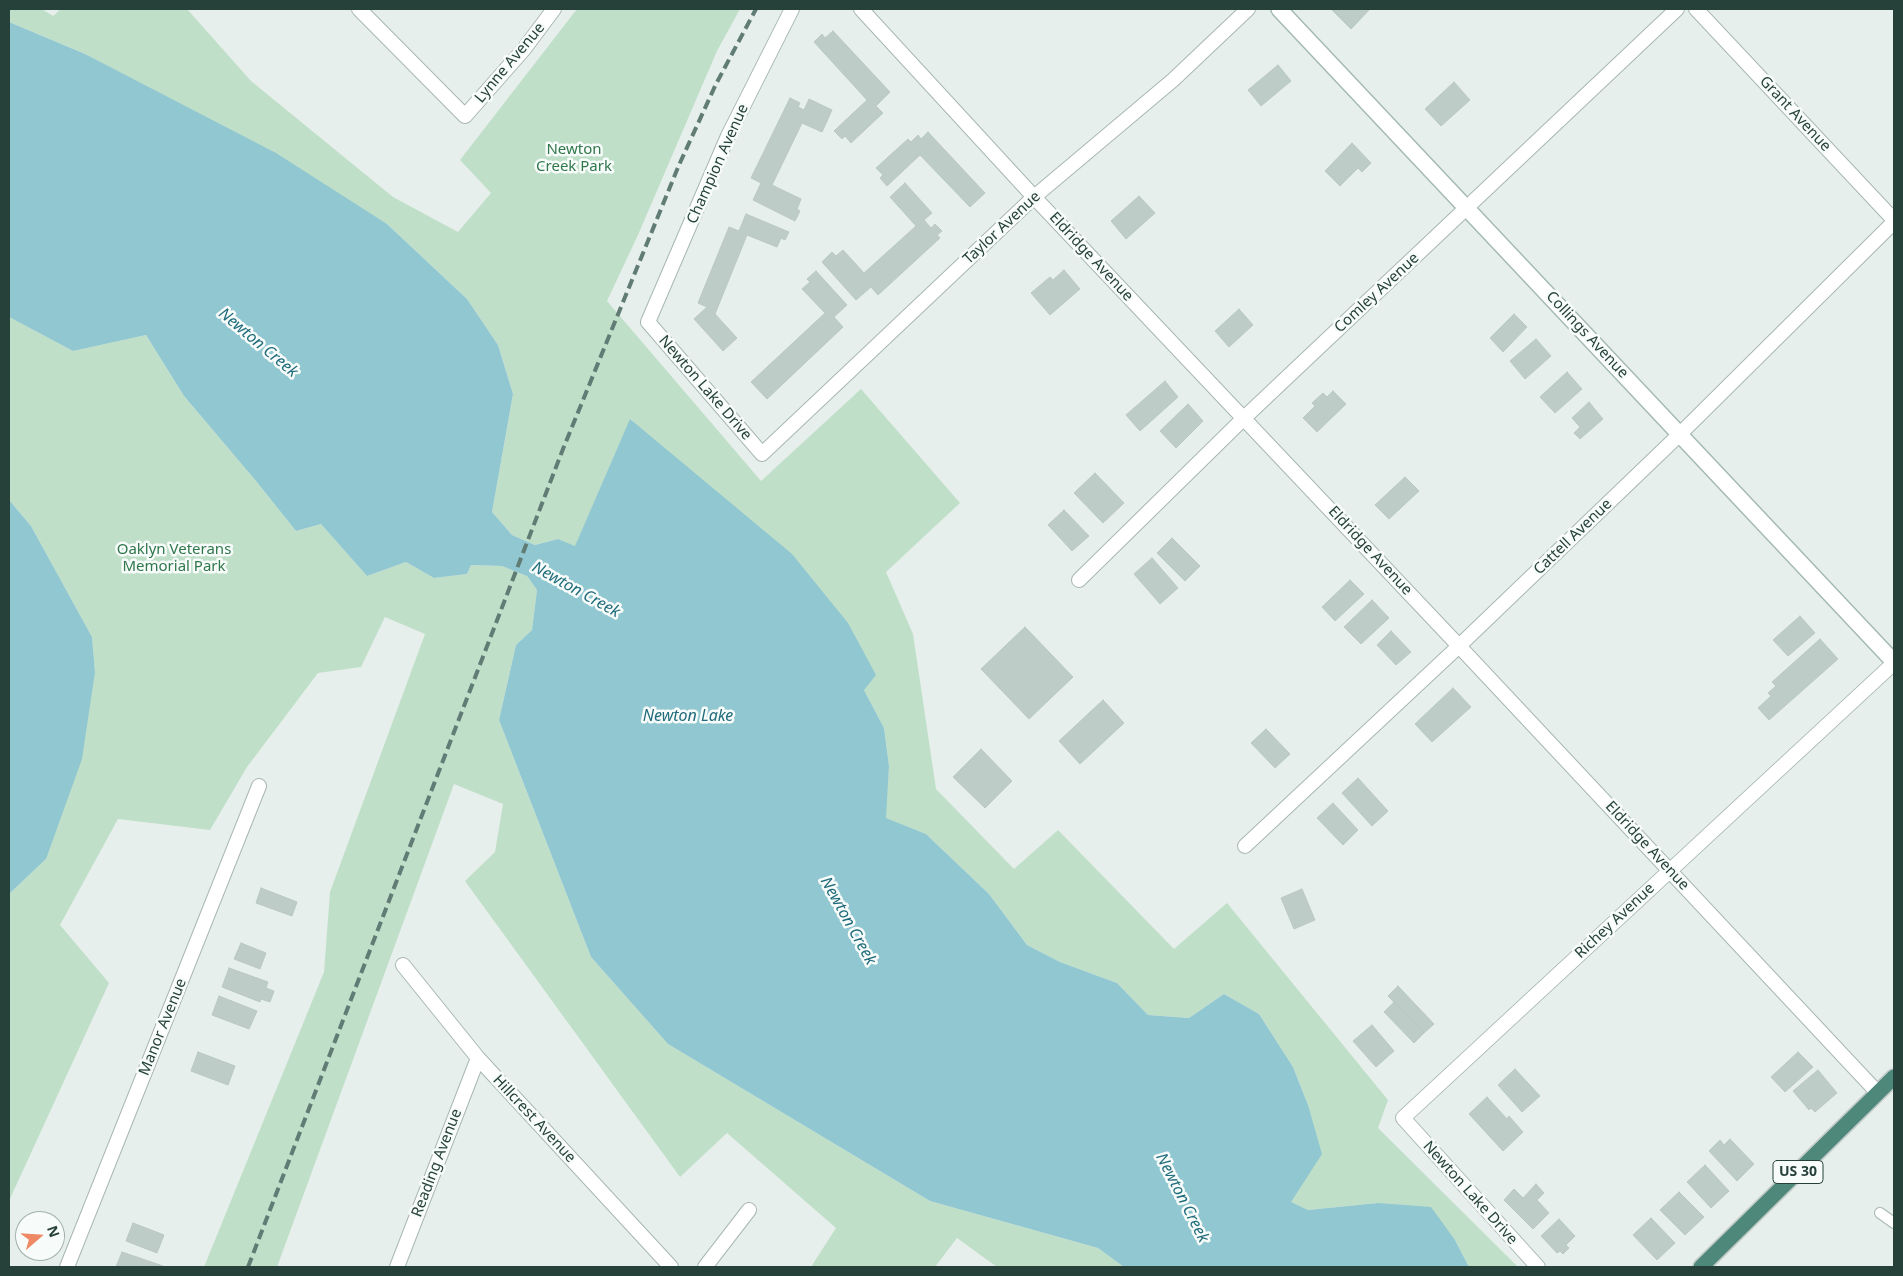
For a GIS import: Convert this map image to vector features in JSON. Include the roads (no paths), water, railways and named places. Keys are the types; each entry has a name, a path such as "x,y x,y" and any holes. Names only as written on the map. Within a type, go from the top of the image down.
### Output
{"highway":[{"name":"US 30","path":"1701,1267 1894,1077"}],"main road":[{"name":"Collings Avenue","path":"1279,9 1894,662"}],"street":[{"name":"Lynne Avenue","path":"360,9 465,116 524,49 554,9"},
{"name":"Champion Avenue","path":"648,322 728,136 792,9"},
{"name":"Eldridge Avenue","path":"861,9 1034,197 1878,1093"},
{"name":"Taylor Avenue","path":"762,454 1034,197 1173,80 1248,9"},
{"name":"Comley Avenue","path":"1080,580 1244,418 1677,9"},
{"name":"Grant Avenue","path":"1696,9 1894,221"},
{"name":"Cattell Avenue","path":"1245,846 1459,646 1680,434 1894,221"},
{"name":"Newton Lake Drive","path":"648,322 762,454"},
{"name":"Richey Avenue","path":"1403,1118 1894,662"},
{"name":"Manor Avenue","path":"67,1267 259,786"},
{"name":"Hillcrest Avenue","path":"403,965 478,1058 671,1267"},
{"name":"Reading Avenue","path":"397,1267 478,1058"},
{"name":"Newton Lake Drive","path":"1403,1118 1538,1267"},
{"path":"704,1267 749,1210"},
{"path":"1880,1214 1894,1223"}],"water":[{"name":"Newton Lake","path":"9,22 85,54 276,153 387,224 467,299 498,345 513,394 492,512 512,535 535,545 558,539 575,546 630,419 792,554 848,623 876,675 864,690 884,728 889,766 886,818 926,834 989,894 1027,945 1060,962 1117,983 1148,1015 1189,1018 1224,994 1259,1014 1293,1067 1308,1105 1322,1154 1291,1202 1308,1210 1378,1203 1431,1207 1455,1240 1469,1267 1124,1267 1098,1248 930,1201 668,1044 591,957 499,720 516,645 532,630 537,590 527,576 502,566 471,565 467,574 434,578 406,562 367,576 321,524 296,531 184,396 146,335 73,351 9,317"},
{"path":"9,500 31,526 92,637 95,672 82,759 46,859 9,894"}],"railway":[{"path":"248,1267 563,449 679,165 716,84 756,9"}],"park label":[{"name":"Newton Creek Park","path":"574,158"},
{"name":"Oaklyn Veterans Memorial Park","path":"174,558"}],"water label":[{"name":"Newton Creek","path":"258,343"},
{"name":"Newton Creek","path":"576,590"},
{"name":"Newton Creek","path":"848,921"},
{"name":"Newton Creek","path":"1182,1198"}]}
